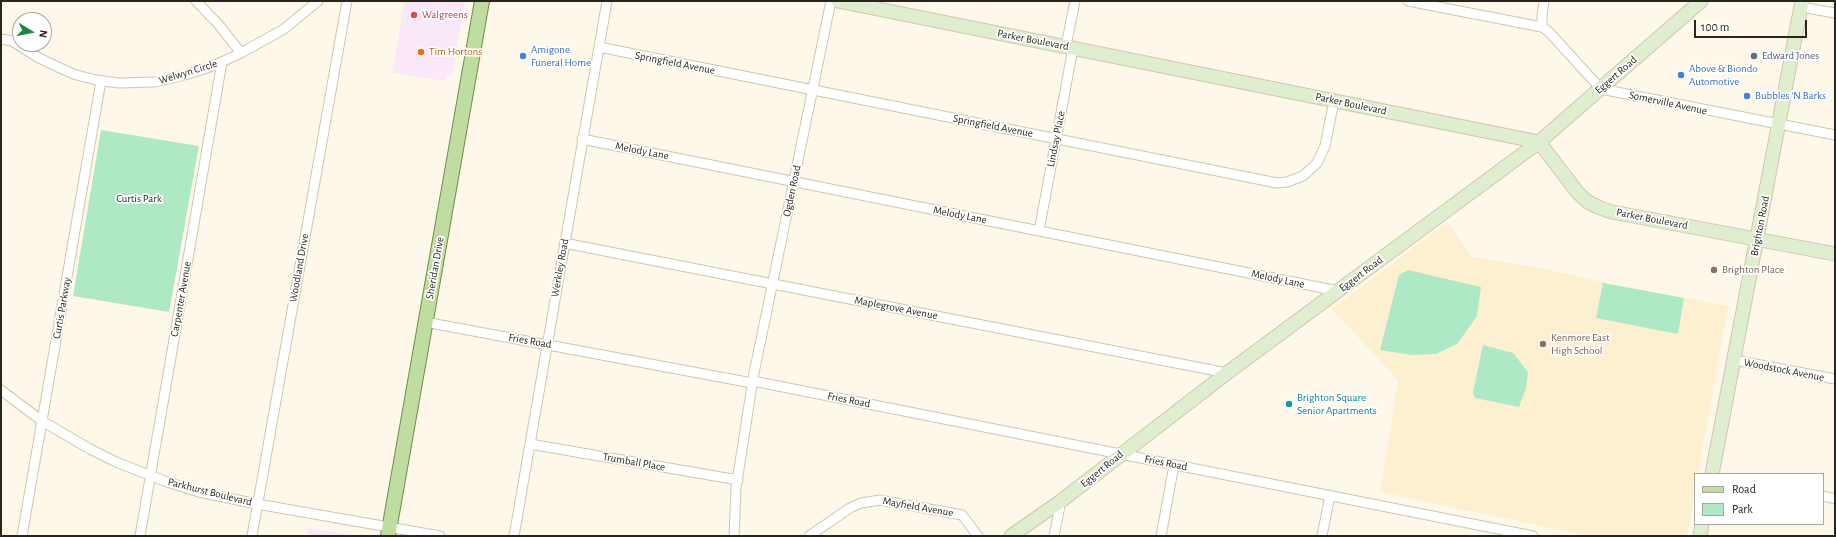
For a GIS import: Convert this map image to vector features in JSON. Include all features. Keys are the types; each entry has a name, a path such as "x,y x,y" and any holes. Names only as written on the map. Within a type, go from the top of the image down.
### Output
{"main road":[{"name":"Sheridan Drive","path":"389,531 482,1"}],"street":[{"path":"196,1 219,25 241,53"},
{"name":"Welwyn Circle","path":"1,39 17,43 73,74 101,81 137,84 155,82 184,75 222,62 241,53 284,29 318,1"},
{"name":"Woodland Drive","path":"252,536 347,1"},
{"name":"Werkley Road","path":"514,536 607,1"},
{"name":"Ogden Road","path":"734,536 738,480 752,382 831,1"},
{"name":"Parker Boulevard","path":"838,1 1539,142 1567,181 1578,193 1588,202 1600,208 1612,212 1835,254"},
{"name":"Lindsay Place","path":"1039,231 1056,139 1070,47 1075,1"},
{"path":"1408,1 1542,27 1548,31 1601,89"},
{"path":"1542,27 1544,1"},
{"name":"Eggert Road","path":"1012,536 1061,501 1227,373 1539,142 1701,1"},
{"path":"1801,4 1835,13"},
{"name":"Brighton Road","path":"1712,473 1758,239 1801,4"},
{"name":"Springfield Avenue","path":"599,47 812,91 1277,183 1296,180 1318,163 1322,157 1325,146 1334,101"},
{"name":"Carpenter Avenue","path":"140,536 222,62"},
{"name":"Curtis Parkway","path":"22,536 101,81"},
{"name":"Somerville Avenue","path":"1601,89 1835,135"},
{"name":"Melody Lane","path":"582,139 1338,291"},
{"name":"Maplegrove Avenue","path":"564,243 1227,373"},
{"name":"Fries Road","path":"425,322 752,382 1533,536"},
{"name":"Woodstock Avenue","path":"1734,360 1835,379"},
{"name":"Parkhurst Boulevard","path":"1,390 42,421 90,449 150,476 199,492 389,531 440,536"},
{"name":"Trumball Place","path":"530,444 738,480"},
{"path":"1161,536 1174,464"},
{"path":"1322,536 1330,495"},
{"path":"1824,496 1835,499"},
{"name":"Mayfield Avenue","path":"809,536 850,508 861,503 880,500 962,515 978,536"},
{"path":"1054,536 1061,501"},
{"path":"1700,536 1702,525"}],"shaded area":[{"path":"405,1 465,1 452,75 447,75 446,81 392,73"},
{"name":"Kenmore East High School","path":"1447,222 1472,257 1545,269 1602,282 1728,306 1698,473 1694,473 1694,498 1687,536 1588,536 1380,492 1398,380 1332,309"},
{"path":"308,528 356,536 307,536"}],"green space":[{"name":"Curtis Park","path":"101,130 199,146 169,312 73,296"},
{"path":"1408,270 1481,287 1477,316 1457,344 1436,354 1411,355 1380,350 1399,275"},
{"path":"1603,283 1684,298 1678,334 1596,318"},
{"path":"1483,345 1513,353 1528,372 1526,388 1519,407 1475,398 1473,392"}],"place":[{"name":"Walgreens","path":"414,15"},
{"name":"Tim Hortons","path":"421,52"},
{"name":"Amigone Funeral Home","path":"523,56"},
{"name":"Edward Jones","path":"1754,56"},
{"name":"Above & Biondo Automotive","path":"1681,75"},
{"name":"Bubbles 'N Barks","path":"1747,96"},
{"name":"Brighton Place","path":"1714,270"},
{"name":"Kenmore East High School","path":"1543,344"},
{"name":"Brighton Square Senior Apartments","path":"1289,404"}]}
